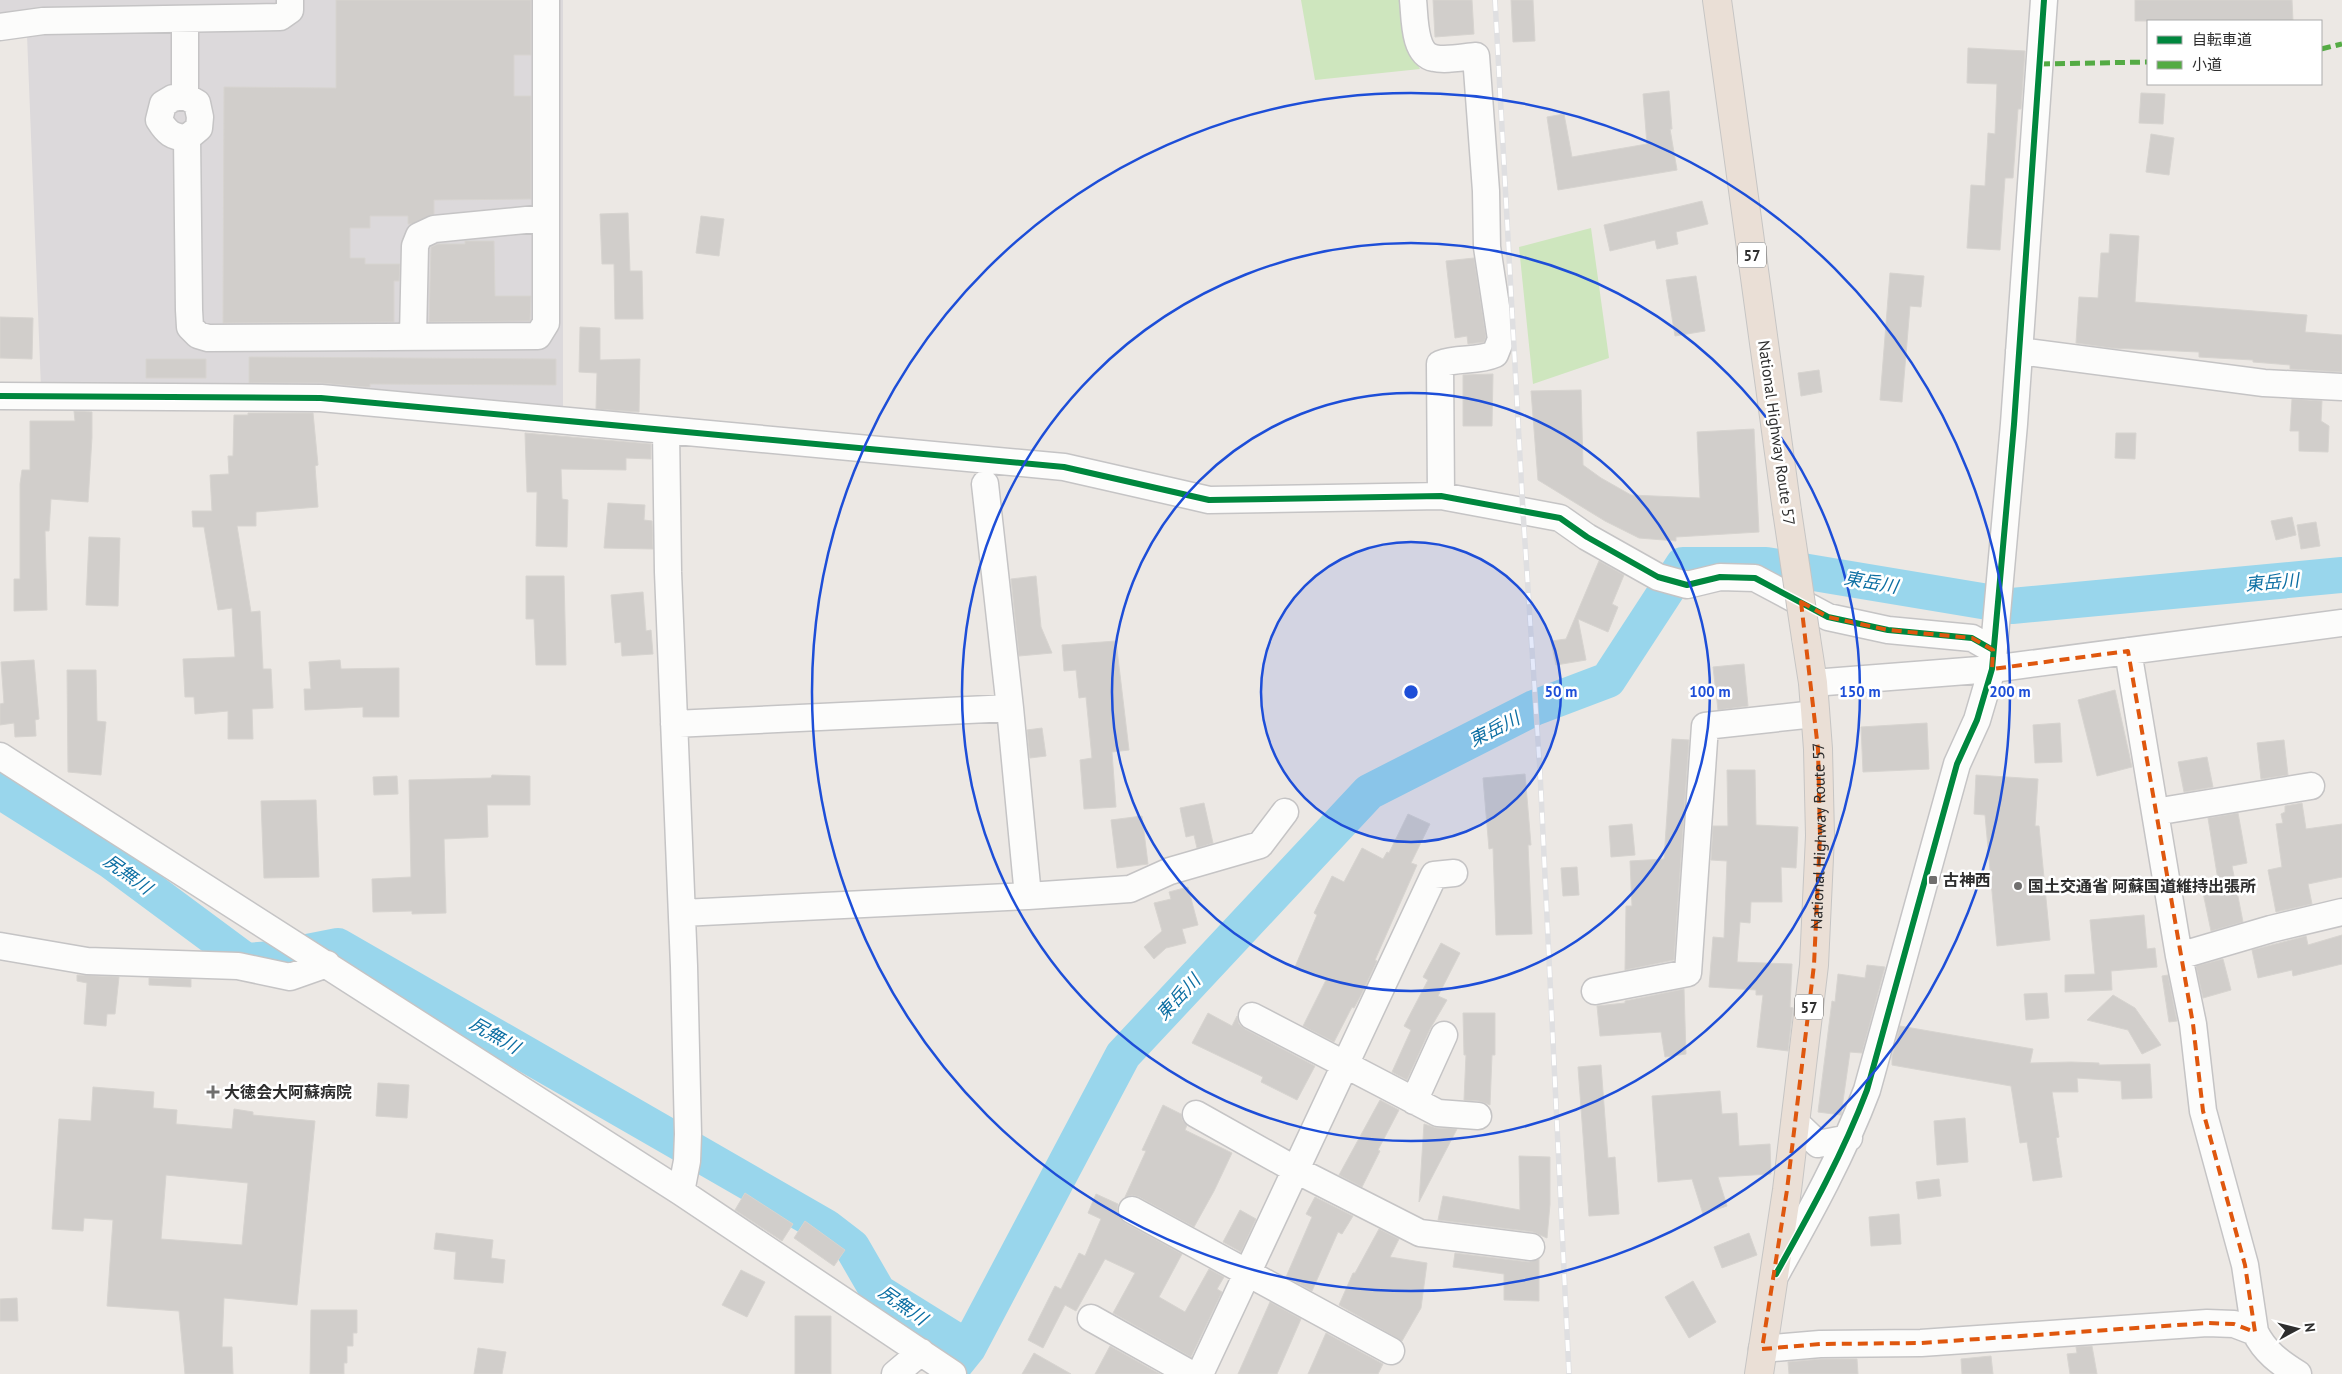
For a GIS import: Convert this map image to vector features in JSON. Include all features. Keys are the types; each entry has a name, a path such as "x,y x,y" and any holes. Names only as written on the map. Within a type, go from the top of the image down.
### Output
{"highway":[{"name":"National Highway Route 57","path":"1717,0 1787,511 1813,683 1818,749 1820,836 1814,955 1776,1274 1760,1361"}],"street":[{"path":"0,27 43,21 280,17 290,10 290,0"},
{"path":"185,19 185,96 173,98 163,104 160,120 166,132 175,137 187,138 189,310 190,327 198,335 208,338 538,336 546,323 546,0"},
{"path":"1413,0 1418,42 1424,53 1433,58 1476,56 1486,191 1487,246 1501,339 1495,354 1485,358 1447,361 1440,364 1442,496"},
{"path":"1776,1274 1820,1196 1849,1138 1867,1090 1957,764 1977,720 1993,651 2019,351 2044,0"},
{"path":"413,337 415,246 419,236 434,229 546,218"},
{"path":"2019,351 2255,382 2342,387"},
{"path":"0,396 321,398 1064,467 1209,500 1442,496 1560,518 1587,537 1658,577 1687,585 1720,577 1755,578 1828,617 1888,630 1972,638 1993,651"},
{"path":"666,431 665,466 682,914 688,1134 688,1161 681,1192"},
{"path":"985,484 1010,708 1028,896"},
{"path":"1813,683 1993,651 2128,651 2342,623"},
{"path":"2128,651 2179,956 2193,1024 2203,1111 2245,1265 2255,1332 2263,1347 2278,1362 2298,1374"},
{"path":"674,724 1010,708"},
{"path":"1595,991 1688,973 1706,726 1815,714"},
{"path":"0,756 289,943 322,962 681,1192 953,1374"},
{"path":"2155,812 2311,786"},
{"path":"682,914 1130,889 1170,871 1260,845 1285,812"},
{"path":"1200,1374 1434,875 1454,872"},
{"path":"2179,956 2271,929 2342,912"},
{"path":"0,946 87,961 238,966 290,977 322,962"},
{"path":"1252,1016 1438,1113 1478,1116"},
{"path":"1414,1101 1444,1035"},
{"path":"1196,1114 1296,1170 1420,1233 1531,1247"},
{"path":"1795,1122 1818,1144 1849,1138"},
{"path":"1132,1210 1391,1351"},
{"path":"1091,1318 1192,1374"},
{"path":"1760,1361 1820,1344 1922,1343 2207,1322 2234,1324 2255,1332"},
{"path":"895,1374 926,1355"}],"highlighted area":[{"path":"1801,602 1828,617 1888,630 1972,638 1993,650 1992,669 2128,651 2193,1024 2203,1111 2245,1265 2255,1332 2234,1324 2207,1323 1921,1343 1820,1344 1762,1349 1787,1190 1814,965 1820,836 1818,749"}],"shaded area":[{"path":"0,0 563,0 563,412 41,388 26,10 0,14"}],"green space":[{"path":"1301,0 1404,0 1411,53 1420,69 1315,80"},
{"path":"1591,228 1609,358 1533,384 1519,247"}],"building":[{"path":"336,0 531,0 531,55 514,55 514,96 531,96 531,199 434,200 434,214 411,224 408,224 408,216 370,216 370,228 350,228 350,258 365,258 365,264 400,264 399,281 394,281 394,322 223,323 224,87 336,88"},
{"path":"1433,0 1472,0 1474,34 1435,37"},
{"path":"1511,0 1533,0 1535,41 1513,42"},
{"path":"2135,0 2292,0 2293,20 2135,21"},
{"path":"1968,48 2025,51 2021,109 2018,109 2013,178 2005,178 2000,250 1967,248 1971,185 1985,186 1988,133 1995,134 1997,84 1967,83"},
{"path":"1669,91 1672,129 1670,129 1677,170 1558,190 1547,117 1564,114 1572,157 1647,144 1643,94"},
{"path":"2141,93 2165,94 2163,124 2139,123"},
{"path":"2151,134 2174,138 2169,175 2146,172"},
{"path":"1702,201 1708,224 1676,232 1678,244 1657,249 1655,240 1610,251 1604,225"},
{"path":"628,213 630,271 642,271 643,319 615,319 614,264 602,264 600,214"},
{"path":"701,216 724,219 719,256 696,253"},
{"path":"2110,234 2139,236 2135,302 2307,315 2305,332 2342,335 2342,372 2290,369 2290,365 2253,362 2253,360 2199,357 2199,352 2111,348 2076,343 2079,297 2098,298 2101,253 2109,253"},
{"path":"465,241 494,241 495,296 531,296 530,321 429,322 431,247 438,244 465,244"},
{"path":"1474,258 1486,337 1484,342 1468,344 1467,336 1455,338 1446,261"},
{"path":"1890,273 1924,276 1921,307 1910,306 1902,402 1880,400"},
{"path":"1696,276 1705,331 1675,336 1666,280"},
{"path":"0,317 33,318 32,359 0,358"},
{"path":"580,327 600,328 600,360 640,359 639,412 596,409 597,373 579,372"},
{"path":"249,357 556,359 556,385 370,384 370,387 366,387 321,383 249,383"},
{"path":"146,359 206,359 206,378 146,378"},
{"path":"1819,370 1822,392 1801,396 1798,373"},
{"path":"1493,374 1492,426 1463,426 1463,375"},
{"path":"1581,390 1583,465 1631,495 1700,498 1697,432 1754,429 1759,532 1676,537 1676,541 1639,538 1605,521 1538,480 1531,391"},
{"path":"2292,399 2322,401 2321,421 2329,426 2328,452 2299,451 2299,431 2290,431"},
{"path":"74,411 92,412 88,502 51,499 49,531 45,531 47,610 14,611 14,579 20,579 20,484 22,470 30,470 30,421 75,421"},
{"path":"248,413 313,413 318,465 315,466 318,507 256,512 256,526 237,526 251,612 260,611 263,669 271,669 273,708 252,709 253,739 228,739 228,711 195,714 194,697 185,697 183,659 235,657 232,608 218,610 204,527 193,527 192,511 212,511 210,475 229,474 228,456 233,456 234,415 248,415"},
{"path":"525,433 651,444 651,459 626,458 626,470 561,469 562,499 568,500 567,547 536,546 537,492 527,492"},
{"path":"2116,433 2136,433 2135,459 2115,458"},
{"path":"608,503 645,505 644,520 652,521 653,549 604,548"},
{"path":"2292,517 2296,535 2276,540 2271,521"},
{"path":"2316,522 2320,546 2301,549 2297,525"},
{"path":"89,537 120,538 118,606 86,605"},
{"path":"1599,561 1624,575 1612,604 1618,607 1608,632 1578,619 1586,660 1556,665 1551,641 1566,639"},
{"path":"526,576 564,576 566,665 536,665 534,619 526,619"},
{"path":"1036,576 1041,627 1052,653 1019,656 1011,579"},
{"path":"643,592 646,631 651,630 653,654 622,656 621,642 615,643 611,595"},
{"path":"1116,641 1129,750 1112,752 1116,807 1084,809 1080,760 1092,758 1086,697 1079,698 1076,670 1064,671 1062,645"},
{"path":"34,660 39,719 35,720 36,736 15,737 14,723 0,725 0,704 4,703 1,662"},
{"path":"340,660 341,669 399,668 399,717 363,717 363,707 305,710 304,689 311,689 309,662"},
{"path":"1744,664 1748,706 1718,710 1713,667"},
{"path":"67,670 96,670 97,721 106,722 101,775 68,772"},
{"path":"2115,690 2132,767 2097,776 2078,700"},
{"path":"1927,723 1929,769 1863,772 1861,727"},
{"path":"2060,723 2062,762 2035,763 2033,725"},
{"path":"1042,728 1046,756 1030,758 1027,730"},
{"path":"1672,739 1689,740 1674,960 1625,970 1626,906 1632,906 1630,861 1664,859"},
{"path":"2284,740 2288,775 2261,779 2257,743"},
{"path":"2207,757 2213,787 2184,792 2178,762"},
{"path":"1727,770 1755,770 1756,825 1798,827 1796,868 1781,867 1782,902 1751,902 1750,923 1740,922 1737,962 1792,964 1790,1007 1793,1008 1788,1051 1757,1047 1763,995 1756,995 1756,990 1709,987 1713,937 1724,938 1727,861 1711,860 1713,826 1728,826"},
{"path":"1525,774 1531,845 1528,845 1532,934 1496,935 1493,848 1489,849 1483,778"},
{"path":"492,775 530,776 530,805 487,805 488,837 444,839 446,913 412,914 412,911 373,912 372,879 411,877 409,780 491,778"},
{"name":"国土交通省 阿蘇国道維持出張所","path":"1976,775 2038,779 2035,826 2039,826 2050,940 1997,946 1985,815 1974,814"},
{"path":"397,776 398,794 374,795 373,777"},
{"path":"316,800 319,877 264,878 261,801"},
{"path":"1204,803 1213,843 1197,848 1194,835 1186,837 1180,808"},
{"path":"2302,803 2306,829 2342,824 2342,877 2308,884 2312,904 2276,912 2268,870 2282,867 2276,824 2283,823 2281,814 2285,812 2285,806"},
{"path":"2238,813 2247,863 2232,866 2243,922 2211,931 2201,883 2218,880 2208,818"},
{"path":"1408,814 1430,824 1411,863 1417,865 1375,960 1377,961 1361,995 1354,1008 1352,1007 1334,1042 1303,1026 1326,980 1295,967 1317,915 1314,913 1332,876 1344,882 1362,848 1383,859 1387,852 1389,853"},
{"path":"1142,816 1148,864 1117,868 1111,820"},
{"path":"1632,824 1635,855 1611,857 1609,826"},
{"path":"1577,867 1579,895 1563,896 1561,868"},
{"path":"1188,887 1198,925 1182,929 1186,943 1166,948 1154,959 1144,947 1162,931 1154,903 1171,899 1169,892"},
{"path":"2144,915 2147,949 2155,948 2157,967 2111,971 2112,990 2065,992 2065,975 2095,974 2090,920"},
{"path":"2342,935 2342,964 2293,976 2292,970 2258,978 2252,950 2306,936 2308,945"},
{"path":"1441,943 1460,953 1438,996 1447,1000 1430,1029 1407,1080 1392,1072 1411,1030 1404,1026 1428,980 1423,977"},
{"path":"2223,959 2231,990 2203,998 2196,966"},
{"path":"1867,965 1885,967 1862,1053 1850,1052 1841,1115 1818,1112 1832,1001 1835,1002 1838,974 1865,978"},
{"path":"77,975 119,977 115,1014 107,1014 106,1026 84,1024 87,983 77,981"},
{"path":"2168,975 2177,1021 2169,1022 2162,976"},
{"path":"149,978 191,979 191,987 149,985"},
{"path":"1684,989 1686,1054 1665,1057 1661,1032 1600,1036 1597,1006 1625,1003 1625,1001"},
{"path":"2047,993 2049,1018 2026,1020 2024,994"},
{"path":"2113,995 2135,1008 2161,1045 2142,1054 2128,1030 2087,1020"},
{"path":"1208,1013 1232,1026 1237,1016 1239,1024 1245,1029 1315,1066 1297,1100 1261,1082 1263,1077 1192,1043"},
{"path":"1463,1013 1495,1013 1495,1055 1492,1055 1490,1105 1479,1101 1464,1100 1466,1055 1464,1055"},
{"path":"1900,1026 2033,1049 2030,1063 2150,1064 2152,1098 2122,1099 2121,1081 2077,1078 2078,1092 2052,1092 2059,1137 2056,1138 2062,1177 2033,1181 2027,1142 2020,1143 2011,1086 1892,1065 1892,1057"},
{"path":"1601,1065 1608,1158 1615,1157 1619,1214 1589,1216 1578,1067"},
{"path":"378,1083 409,1085 407,1118 376,1116"},
{"path":"93,1087 154,1092 153,1108 177,1110 176,1124 232,1129 234,1109 253,1112 253,1115 315,1121 297,1305 224,1298 222,1347 232,1347 233,1374 185,1374 179,1311 107,1306 113,1220 84,1218 83,1231 52,1229 59,1119 91,1121","holes":["166,1175 248,1183 242,1245 161,1239"]},
{"path":"1720,1091 1722,1114 1737,1113 1739,1146 1770,1144 1771,1174 1718,1177 1727,1206 1703,1214 1692,1179 1658,1182 1652,1096"},
{"path":"1380,1100 1399,1110 1378,1150 1380,1151 1362,1187 1339,1175"},
{"path":"1163,1105 1181,1114 1183,1121 1187,1125 1185,1130 1232,1153 1194,1227 1139,1197 1132,1195 1125,1197 1146,1151 1142,1150"},
{"path":"1965,1118 1968,1162 1937,1165 1934,1121"},
{"path":"1424,1124 1437,1128 1457,1129 1419,1202"},
{"path":"1519,1156 1550,1157 1550,1204 1547,1238 1533,1232 1438,1220 1443,1196 1520,1210"},
{"path":"1939,1179 1941,1196 1918,1199 1916,1182"},
{"path":"745,1193 793,1224 782,1241 735,1210"},
{"path":"1096,1194 1118,1204 1117,1211 1119,1217 1125,1223 1182,1254 1159,1297 1185,1312 1209,1269 1224,1277 1217,1289 1222,1292 1191,1357 1113,1313 1135,1273 1105,1259 1076,1311 1065,1305 1043,1348 1028,1340 1055,1286 1061,1289 1079,1253 1085,1256 1101,1219 1088,1213"},
{"path":"1315,1197 1353,1216 1342,1234 1338,1232 1312,1291 1286,1277 1312,1217 1306,1214"},
{"path":"1240,1210 1256,1219 1241,1252 1223,1242"},
{"path":"1899,1214 1901,1244 1871,1246 1869,1217"},
{"path":"805,1221 845,1250 834,1266 794,1238"},
{"path":"1379,1229 1399,1239 1390,1257 1427,1263 1421,1308 1402,1341 1339,1305 1353,1273 1355,1273"},
{"path":"436,1233 493,1240 491,1258 505,1260 503,1283 454,1279 456,1252 434,1249"},
{"path":"1749,1233 1757,1255 1722,1268 1714,1247"},
{"path":"1455,1253 1529,1262 1539,1259 1539,1301 1504,1300 1504,1274 1453,1267"},
{"path":"741,1270 765,1282 747,1317 722,1305"},
{"path":"1693,1281 1716,1322 1689,1338 1665,1297"},
{"path":"17,1298 18,1321 0,1321 0,1299"},
{"path":"1270,1302 1301,1319 1277,1374 1238,1374"},
{"path":"311,1310 357,1310 357,1333 353,1333 353,1346 347,1346 347,1363 344,1363 344,1374 310,1374"},
{"path":"795,1316 831,1316 831,1374 795,1374"},
{"path":"1326,1333 1383,1364 1378,1374 1308,1374"},
{"path":"1110,1346 1160,1374 1095,1374"},
{"path":"2092,1346 2097,1374 2070,1374 2067,1354 2077,1353 2076,1347"},
{"path":"478,1348 506,1352 502,1374 474,1374"},
{"path":"1034,1353 1071,1374 1022,1374"},
{"path":"1991,1356 1993,1374 1962,1374 1961,1359"},
{"path":"1821,1359 1857,1359 1858,1374 1789,1374 1788,1362"}],"waterway":[{"name":"東岳川","path":"947,1374 968,1348 1123,1055 1369,792 1534,708 1608,680 1683,565 1766,565 2012,606 2342,575"},
{"name":"尻無川","path":"0,791 111,861 246,961 272,959 338,946 826,1227 852,1247 878,1292 968,1348"}],"railway":[{"path":"1495,0 1523,512 1540,772 1569,1374"}],"marked path":[{"path":"2322,49 2342,44"},
{"path":"2040,64 2147,62"}],"cycle path":[{"path":"1776,1274 1836,1161 1867,1090 1957,764 1977,720 1992,669 2014,424 2044,0"},
{"path":"0,396 321,398 1064,467 1209,500 1441,496 1560,518 1587,537 1658,577 1687,585 1720,577 1755,578 1828,617 1888,630 1972,638 1993,650"}],"place":[{"name":"古神西","path":"1933,880"},
{"name":"国土交通省 阿蘇国道維持出張所","path":"2018,886"},
{"name":"大徳会大阿蘇病院","path":"213,1092"}]}
